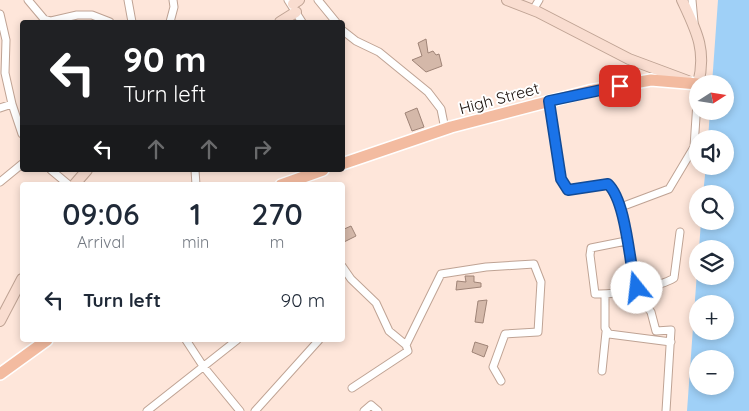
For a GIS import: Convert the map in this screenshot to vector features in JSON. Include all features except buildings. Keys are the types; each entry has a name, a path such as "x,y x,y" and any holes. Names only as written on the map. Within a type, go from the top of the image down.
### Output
{"main road":[{"name":"High Street","path":"345,163 445,129 549,101 652,80 689,84"},
{"path":"296,182 319,172"},
{"path":"0,374 44,342"}],"street":[{"path":"28,0 44,19 48,20"},
{"path":"128,0 132,20"},
{"path":"171,20 174,7 173,0"},
{"path":"318,0 334,20"},
{"path":"507,0 533,10 629,59 689,82"},
{"path":"533,10 539,0"},
{"path":"682,0 695,28 701,48 703,65 700,75"},
{"path":"692,0 695,28"},
{"path":"282,20 294,4 301,20"},
{"path":"0,14 6,40 5,73 20,128"},
{"path":"62,20 77,15 92,15 105,20"},
{"path":"345,32 356,41 379,52 428,92 441,109 445,129"},
{"path":"549,101 561,179 568,190 608,184 622,208 626,241 639,298 651,312 656,331 672,330 666,411"},
{"path":"0,108 12,104"},
{"path":"622,208 669,189 694,147 696,120"},
{"path":"0,182 20,166"},
{"path":"53,172 65,182"},
{"path":"77,182 85,172"},
{"path":"626,241 591,248 590,255 595,294 605,294 668,282 674,278 680,232"},
{"path":"406,345 441,274 486,267 534,264 541,282 538,332 505,334 493,367 501,381"},
{"path":"345,272 376,303 389,331 406,345 408,351 352,388"},
{"path":"0,321 20,283"},
{"path":"602,372 606,332 605,294"},
{"path":"606,332 636,339 671,342"},
{"path":"187,342 203,366 240,411"},
{"path":"147,411 234,342"},
{"path":"254,411 317,342"},
{"path":"364,411 371,405 378,411"}],"water":[{"path":"718,0 749,0 749,411 687,411 689,383 689,395 734,395 734,350 691,350 692,340 734,340 734,295 695,295 696,285 734,285 734,240 700,240 700,230 734,230 734,185 704,185 705,175 734,175 734,130 709,130 709,120 734,120 734,75 713,75"}],"route":[{"path":"620,86 589,91 549,101 561,179 568,190 608,184 612,187 622,208 626,241 637,288"}]}
